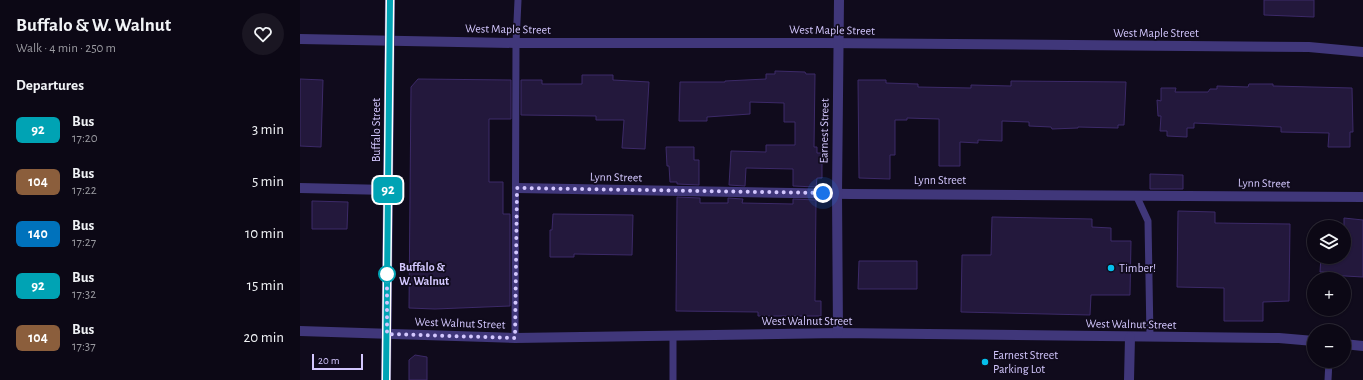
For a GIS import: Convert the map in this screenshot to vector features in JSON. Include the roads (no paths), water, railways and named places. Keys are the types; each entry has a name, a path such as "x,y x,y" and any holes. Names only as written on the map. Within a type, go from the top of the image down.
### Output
{"street":[{"name":"Buffalo Street","path":"386,380 390,0"},
{"name":"Earnest Street","path":"838,333 836,193 839,0"},
{"name":"West Maple Street","path":"300,39 389,42 838,43 1309,47 1363,52"},
{"path":"300,188 388,190"},
{"name":"Lynn Street","path":"517,188 836,193 1363,197"},
{"name":"West Walnut Street","path":"300,331 515,338 838,333 1279,338 1307,340"},
{"path":"1129,380 1130,337"},
{"path":"1351,345 1363,346"}],"lane":[{"path":"515,338 517,188 516,43 518,0"},
{"path":"1136,195 1148,221 1150,337"},
{"path":"673,380 674,335"},
{"path":"1328,380 1329,368"}],"place":[{"name":"Timber!","path":"1111,268"},
{"name":"Buffalo & W. Walnut","path":"387,274"},
{"name":"Earnest Street Parking Lot","path":"985,362"}]}
